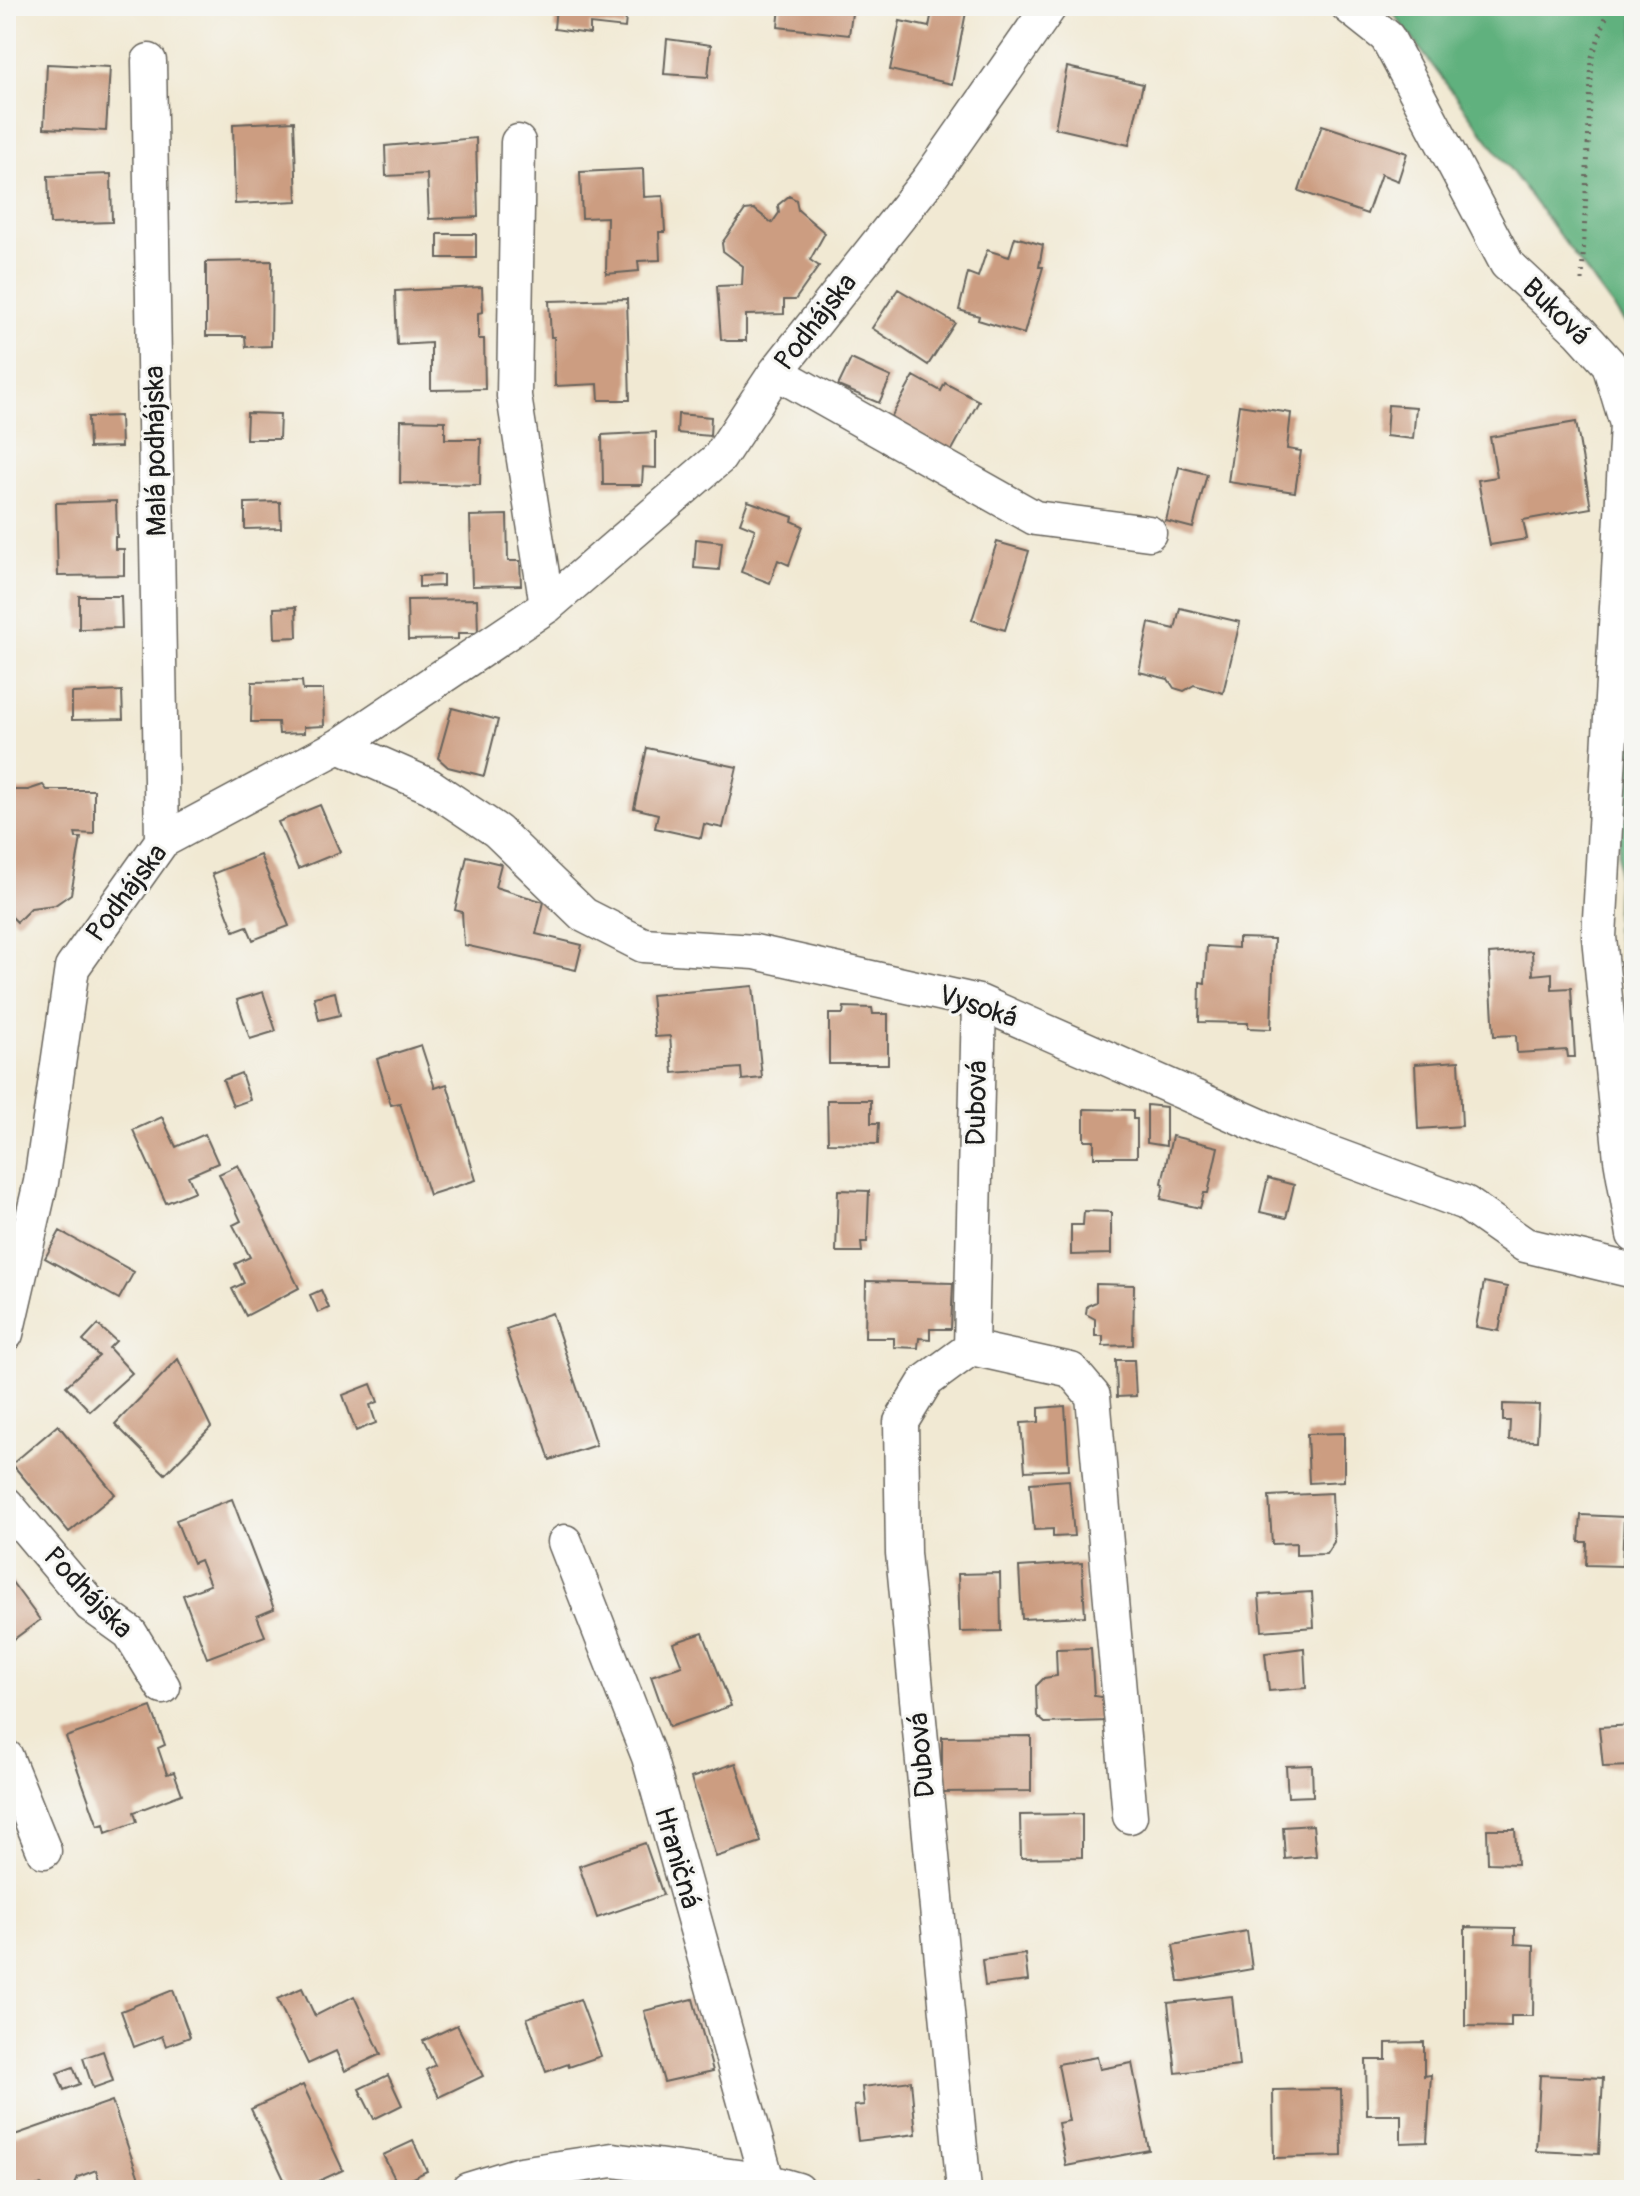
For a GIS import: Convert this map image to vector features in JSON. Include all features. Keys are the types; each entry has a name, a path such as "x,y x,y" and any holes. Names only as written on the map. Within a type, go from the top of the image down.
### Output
{"street":[{"name":"Podhájska","path":"6,1334 41,1182 72,968 162,841 339,746 547,606 719,458 776,372 929,179 1050,6"},
{"name":"Buková","path":"1348,6 1387,37 1507,264 1580,332 1609,364 1627,424 1599,937 1621,1159 1634,1235"},
{"name":"Malá podhájska","path":"149,61 162,841"},
{"path":"518,142 514,396 547,606"},
{"path":"776,372 1035,518 1149,533"},
{"name":"Vysoká","path":"339,746 430,786 497,831 584,915 643,945 755,952 979,1002 1278,1134 1465,1203 1525,1245 1634,1271"},
{"name":"Dubová","path":"964,2190 903,1553 901,1422 926,1381 971,1348 979,1002"},
{"path":"971,1348 1071,1370 1093,1396 1130,1816"},
{"name":"Podhájska","path":"6,1504 91,1605 130,1633 163,1687"},
{"name":"Hraničná","path":"468,2190 520,2174 613,2160 782,2185 649,1757 565,1542"},
{"path":"6,1757 44,1851"}],"path":[{"path":"1580,332 1592,57 1610,6"}],"green space":[{"path":"1388,6 1634,6 1634,335"},
{"path":"1634,536 1634,1182 1623,1085 1631,1008 1615,928"}],"building":[{"path":"556,6 627,6 625,28 590,24 590,34 554,29"},
{"path":"780,6 853,6 849,35 778,27"},
{"path":"933,6 967,7 952,84 890,70 900,21 929,27"},
{"path":"667,39 711,45 708,77 664,74"},
{"path":"47,64 110,67 106,131 44,128"},
{"path":"1067,67 1143,84 1129,145 1055,128"},
{"path":"294,121 297,201 235,204 233,124"},
{"path":"1322,125 1407,153 1398,181 1381,174 1367,214 1299,191"},
{"path":"476,138 478,217 429,219 427,174 386,176 385,146"},
{"path":"643,169 644,197 663,196 665,232 659,232 660,260 638,261 639,271 606,274 607,217 582,218 580,172"},
{"path":"111,174 112,222 50,224 48,176"},
{"path":"789,196 796,200 798,210 825,233 810,260 819,266 795,300 784,300 784,314 746,315 746,341 721,339 717,286 742,285 743,266 723,251 722,243 745,210 754,209 772,223 779,213 778,205"},
{"path":"438,234 476,234 476,258 438,258"},
{"path":"1015,237 1043,245 1039,267 1043,267 1024,334 978,320 979,316 959,310 968,273 978,277 987,250 1009,257"},
{"path":"272,261 271,346 246,347 245,336 206,336 206,262"},
{"path":"482,287 483,312 478,313 478,339 484,339 485,389 431,390 431,343 397,345 395,291"},
{"path":"898,289 955,323 928,365 872,328"},
{"path":"627,299 630,400 599,400 598,384 555,386 554,337 551,337 549,301"},
{"path":"851,359 891,377 879,403 838,386"},
{"path":"914,376 941,391 945,383 979,401 951,452 890,419"},
{"path":"1239,405 1291,413 1287,449 1301,451 1295,492 1228,482"},
{"path":"1388,405 1416,407 1413,439 1386,436"},
{"path":"247,413 280,414 279,439 246,439"},
{"path":"678,414 711,417 710,436 677,433"},
{"path":"120,416 121,447 89,448 88,417"},
{"path":"401,420 445,421 445,439 481,439 480,485 400,483"},
{"path":"1576,422 1591,508 1523,520 1527,539 1490,545 1478,480 1497,477 1490,437"},
{"path":"656,432 656,468 643,467 642,485 603,485 602,435"},
{"path":"1179,467 1207,474 1193,528 1166,521"},
{"path":"116,501 115,549 124,549 124,575 58,576 56,503"},
{"path":"748,501 793,517 792,521 803,526 789,565 778,560 770,583 741,572 755,529 740,523"},
{"path":"280,502 281,528 245,529 245,503"},
{"path":"507,515 508,561 520,561 521,585 472,586 470,516"},
{"path":"696,539 722,542 719,570 694,568"},
{"path":"997,542 1029,551 1005,630 972,620"},
{"path":"443,575 443,586 419,587 419,576"},
{"path":"79,596 121,596 122,628 79,629"},
{"path":"477,599 478,633 458,633 458,639 408,640 407,600"},
{"path":"296,607 297,637 275,638 274,608"},
{"path":"1180,608 1240,622 1223,693 1194,685 1184,691 1174,688 1168,679 1139,672 1149,623 1175,629"},
{"path":"302,681 303,690 323,690 324,726 304,727 304,733 279,734 278,722 251,722 252,682"},
{"path":"122,691 123,719 72,720 72,693"},
{"path":"452,708 498,720 484,776 448,767 438,758"},
{"path":"647,748 737,767 723,828 704,824 701,838 655,828 658,814 634,808"},
{"path":"43,785 47,790 94,790 94,834 75,833 76,838 81,838 71,894 55,905 31,908 17,922 6,911 6,871 13,864 13,834 6,829 6,790 28,790"},
{"path":"320,805 340,852 298,869 278,822"},
{"path":"260,855 289,926 253,940 247,926 234,931 212,874"},
{"path":"467,856 501,864 495,887 544,902 536,934 582,945 576,970 464,945 462,912 455,910"},
{"path":"1238,938 1274,939 1271,1029 1248,1028 1248,1023 1199,1022 1200,982 1205,983 1207,946 1238,948"},
{"path":"1532,951 1533,975 1552,973 1552,989 1571,988 1575,1057 1568,1057 1567,1050 1517,1053 1516,1035 1494,1036 1489,954"},
{"path":"753,986 762,1078 742,1080 741,1068 673,1073 670,1036 655,1037 651,995"},
{"path":"263,992 276,1031 250,1039 237,1000"},
{"path":"335,992 340,1015 319,1020 314,997"},
{"path":"844,1007 872,1008 873,1014 888,1014 888,1064 829,1064 829,1014 843,1014"},
{"path":"421,1045 435,1088 447,1084 476,1180 429,1195 400,1103 391,1105 377,1059"},
{"path":"1459,1061 1462,1126 1418,1129 1415,1064"},
{"path":"241,1073 250,1100 233,1106 223,1080"},
{"path":"827,1100 871,1100 871,1123 879,1123 878,1144 828,1143"},
{"path":"1147,1105 1166,1107 1166,1146 1147,1143"},
{"path":"1084,1109 1133,1110 1133,1119 1137,1119 1137,1157 1094,1157 1094,1140 1084,1140"},
{"path":"162,1117 176,1147 205,1134 218,1163 188,1176 195,1191 166,1203 133,1130"},
{"path":"1172,1136 1218,1147 1208,1193 1204,1193 1200,1208 1161,1199"},
{"path":"238,1165 299,1288 246,1316 232,1289 244,1283 235,1264 250,1257 233,1225 241,1221 219,1174"},
{"path":"1268,1178 1294,1185 1286,1218 1260,1212"},
{"path":"838,1190 869,1191 867,1242 861,1242 862,1252 836,1252"},
{"path":"1084,1211 1111,1212 1111,1254 1071,1255 1071,1225 1083,1225"},
{"path":"60,1231 134,1272 119,1299 45,1258"},
{"path":"866,1281 953,1283 951,1329 930,1329 930,1339 919,1338 918,1348 894,1347 894,1338 865,1338"},
{"path":"1484,1282 1507,1287 1499,1331 1476,1327"},
{"path":"1096,1284 1134,1285 1133,1345 1103,1346 1103,1336 1095,1336 1095,1319 1086,1314 1087,1306 1096,1302"},
{"path":"321,1290 329,1308 318,1313 310,1295"},
{"path":"552,1313 596,1445 550,1460 506,1329"},
{"path":"98,1325 116,1341 109,1348 132,1373 90,1411 66,1386 99,1356 83,1341"},
{"path":"178,1359 211,1427 165,1474 115,1424"},
{"path":"1116,1360 1134,1360 1136,1396 1117,1397"},
{"path":"1634,1360 1634,1383 1626,1380"},
{"path":"371,1384 378,1402 370,1405 376,1423 356,1431 343,1395"},
{"path":"1503,1404 1539,1405 1537,1441 1509,1440 1510,1421 1503,1421"},
{"path":"1065,1406 1069,1469 1025,1471 1021,1423 1039,1422 1039,1408"},
{"path":"58,1425 115,1494 69,1532 12,1464"},
{"path":"1344,1433 1344,1481 1309,1483 1307,1434"},
{"path":"1069,1480 1074,1536 1053,1537 1053,1529 1034,1530 1030,1483"},
{"path":"1332,1493 1334,1542 1326,1554 1296,1555 1296,1543 1272,1544 1269,1496"},
{"path":"232,1499 274,1609 257,1616 265,1636 207,1658 183,1595 210,1585 200,1560 193,1563 176,1520"},
{"path":"1581,1515 1624,1517 1622,1566 1586,1565 1587,1542 1579,1542"},
{"path":"1082,1563 1085,1616 1022,1619 1019,1567"},
{"path":"1000,1573 1001,1631 960,1632 958,1574"},
{"path":"6,1574 40,1620 6,1645"},
{"path":"1312,1592 1314,1627 1262,1631 1259,1595"},
{"path":"703,1633 731,1706 669,1727 651,1676 682,1666 673,1643"},
{"path":"1091,1648 1094,1696 1107,1698 1108,1721 1045,1723 1037,1716 1036,1686 1044,1678 1057,1676 1056,1649"},
{"path":"1304,1648 1306,1688 1269,1691 1265,1653"},
{"path":"151,1707 165,1745 158,1748 167,1774 174,1772 182,1794 134,1812 137,1822 106,1833 104,1824 98,1826 66,1737"},
{"path":"1634,1725 1634,1766 1603,1767 1599,1727"},
{"path":"1031,1736 1031,1791 942,1792 942,1737"},
{"path":"736,1763 761,1842 716,1857 691,1778"},
{"path":"1312,1765 1313,1796 1288,1797 1286,1766"},
{"path":"1082,1814 1082,1857 1021,1858 1020,1815"},
{"path":"1313,1825 1316,1856 1285,1859 1283,1827"},
{"path":"1487,1829 1515,1829 1517,1864 1488,1863"},
{"path":"645,1843 663,1895 597,1918 579,1866"},
{"path":"1465,1927 1515,1928 1515,1944 1534,1945 1533,2016 1511,2016 1511,2027 1465,2026"},
{"path":"1247,1931 1252,1969 1179,1982 1173,1945"},
{"path":"1025,1954 1028,1981 985,1986 982,1960"},
{"path":"302,1988 315,2016 354,1996 381,2054 345,2071 336,2051 308,2064 277,1999"},
{"path":"173,1990 190,2037 166,2046 162,2036 134,2047 121,2011"},
{"path":"1232,1996 1239,2066 1176,2073 1168,2003"},
{"path":"580,1999 601,2056 546,2072 527,2018"},
{"path":"693,1999 713,2071 664,2082 644,2011"},
{"path":"457,2025 483,2076 439,2097 426,2070 435,2065 423,2041"},
{"path":"1424,2042 1424,2076 1431,2075 1427,2142 1401,2143 1401,2115 1367,2115 1366,2060 1386,2060 1386,2043"},
{"path":"103,2051 113,2081 93,2088 83,2058"},
{"path":"1097,2057 1100,2069 1132,2063 1149,2150 1066,2166 1058,2123 1069,2121 1058,2064"},
{"path":"73,2067 80,2084 64,2090 57,2073"},
{"path":"388,2075 402,2105 374,2119 359,2089"},
{"path":"1540,2075 1603,2078 1599,2154 1536,2151"},
{"path":"911,2081 916,2134 858,2141 854,2106 864,2105 862,2087"},
{"path":"303,2085 343,2170 299,2190 289,2190 251,2109"},
{"path":"1341,2089 1342,2156 1274,2158 1273,2090"},
{"path":"112,2101 143,2190 102,2190 96,2170 78,2177 72,2190 48,2190 41,2185 27,2190 11,2190 6,2176 6,2138"},
{"path":"413,2141 427,2171 398,2185 383,2155"}]}
